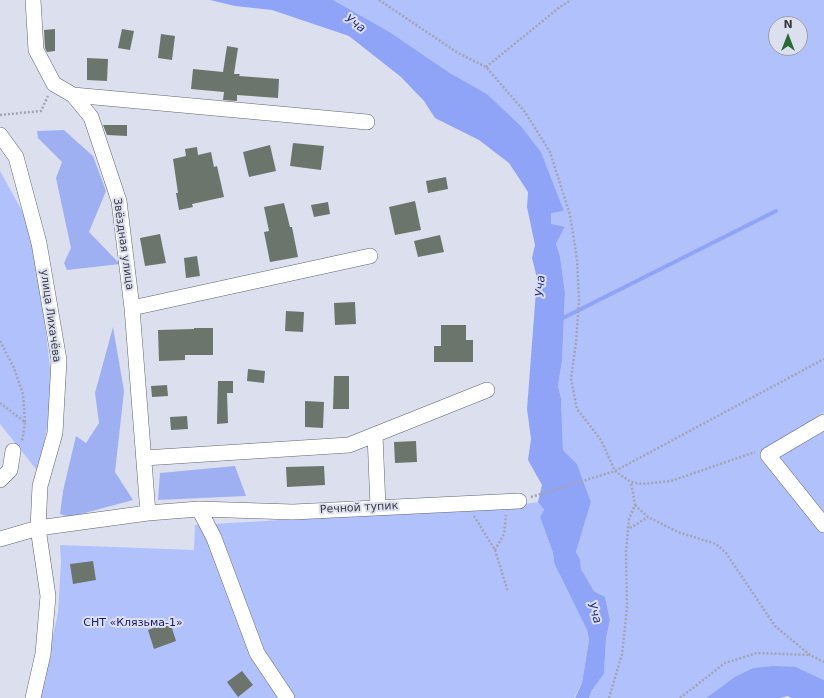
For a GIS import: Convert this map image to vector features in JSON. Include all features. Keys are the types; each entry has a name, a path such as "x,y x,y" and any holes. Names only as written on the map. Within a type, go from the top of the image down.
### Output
{"street":[{"path":"33,0 36,50 54,84"},
{"name":"Звёздная улица","path":"54,84 73,95 91,117 119,201 132,308 148,513"},
{"path":"73,95 367,122"},
{"name":"улица Лихачёва","path":"0,135 16,157 39,243 58,360 55,433 40,486 38,528 48,596 43,654 33,698"},
{"path":"132,308 370,256"},
{"path":"144,458 350,445 487,390"},
{"path":"824,422 768,455 824,525"},
{"path":"375,435 378,507"},
{"path":"0,480 10,470 13,451"},
{"name":"Речной тупик","path":"0,539 38,528 148,513 199,509 293,512 513,501"},
{"path":"199,509 214,538 257,653 287,698"}],"path":[{"path":"379,0 458,53 486,67 525,112 550,152 570,215 577,259 579,301 571,379 577,409 601,440 615,471 631,482 642,484 671,481 701,469 756,452 768,455"},
{"path":"486,67 560,7 571,0"},
{"path":"0,115 41,110 54,84"},
{"path":"0,341 14,368 23,394 25,422 22,443 13,451"},
{"path":"495,550 504,534 513,501 586,481 615,471 824,359"},
{"path":"0,402 1,405 25,422"},
{"path":"609,698 622,654 627,608 626,551 630,518 635,505 631,482"},
{"path":"467,504 495,550 508,592"},
{"path":"635,505 648,517 678,532 716,544 726,553 775,626 810,655 824,662"},
{"path":"629,528 648,517"},
{"path":"680,698 724,663 757,653 810,655"}],"green space":[{"path":"333,0 824,0 824,412 817,416 824,413 824,680 796,667 753,668 736,676 706,698 589,698 592,690 604,674 606,639 610,620 605,597 594,591 581,569 580,559 576,552 591,502 577,464 563,450 561,398 558,386 562,361 565,293 560,256 556,244 565,228 551,225 550,212 564,211 541,152 521,126 487,94 450,73 388,31"},
{"path":"0,171 45,252 43,308 53,392 39,473 0,424"},
{"name":"СНТ «Клязьма-1»","path":"538,502 544,510 540,517 553,553 554,563 587,630 589,640 582,683 574,698 39,698 58,613 61,562 60,545 194,550 195,525 506,507"}],"shaded area":[{"path":"64,130 93,156 106,191 89,232 120,264 67,270 64,263 71,248 56,178 62,162 38,138 37,131"},
{"path":"113,327 124,391 115,472 133,500 70,517 60,514 63,491 76,436 86,443 99,423 95,393"},
{"path":"235,466 246,496 158,500 160,473"}],"water":[{"name":"Уча","path":"210,0 333,0 388,31 450,73 487,94 521,126 541,152 564,211 551,213 551,224 565,227 556,244 560,256 565,293 562,361 558,386 561,398 563,450 577,464 591,502 576,552 580,559 581,569 594,591 605,597 610,620 606,639 604,674 592,690 589,698 575,698 582,683 589,640 587,630 554,563 553,553 540,517 544,510 538,502 542,485 528,460 531,439 527,409 537,278 532,258 535,245 527,207 528,192 509,163 479,140 435,118 424,101 401,77 349,36 272,10 235,6"},
{"path":"774,666 796,667 824,680 824,698 791,698 788,696 780,698 706,698 736,676 753,668"}],"building":[{"path":"55,29 55,51 47,52 45,48 44,30"},
{"path":"122,29 134,31 130,50 118,48"},
{"path":"161,34 175,36 172,60 158,58"},
{"path":"227,46 238,48 234,74 240,74 239,76 279,79 278,98 237,95 237,101 223,100 224,92 191,89 193,69 223,72"},
{"path":"87,58 108,59 107,81 87,80"},
{"path":"103,125 127,125 127,136 107,135"},
{"path":"293,143 324,146 321,170 290,166"},
{"path":"270,145 276,171 249,177 243,152"},
{"path":"197,147 198,155 211,152 214,167 217,166 224,197 192,204 193,207 179,210 173,159 186,156 185,149"},
{"path":"446,177 448,189 428,193 426,181"},
{"path":"415,201 421,230 395,235 389,207"},
{"path":"328,202 330,214 314,217 311,205"},
{"path":"284,203 290,227 292,227 298,257 270,262 264,232 269,231 264,207"},
{"path":"160,234 166,263 145,266 140,238"},
{"path":"440,235 444,252 418,257 414,241"},
{"path":"197,256 200,276 186,278 184,258"},
{"path":"355,302 356,324 335,325 334,303"},
{"path":"286,311 304,312 303,332 285,331"},
{"path":"441,325 466,325 466,340 473,340 473,362 434,362 434,346 441,346"},
{"path":"213,328 213,355 185,355 185,360 159,361 158,330"},
{"path":"248,369 265,371 264,383 247,381"},
{"path":"334,376 349,376 349,409 333,409"},
{"path":"218,381 233,381 233,393 227,393 228,423 217,424"},
{"path":"167,385 168,396 152,397 151,386"},
{"path":"305,401 324,402 323,428 305,427"},
{"path":"187,416 188,429 171,430 170,417"},
{"path":"416,441 417,462 395,463 394,442"},
{"path":"324,466 325,485 287,487 286,467"},
{"path":"93,561 96,580 73,584 70,564"},
{"path":"170,622 176,641 154,649 148,630"},
{"path":"242,671 253,685 238,697 227,682"}],"waterway":[{"path":"563,318 776,211"}]}
